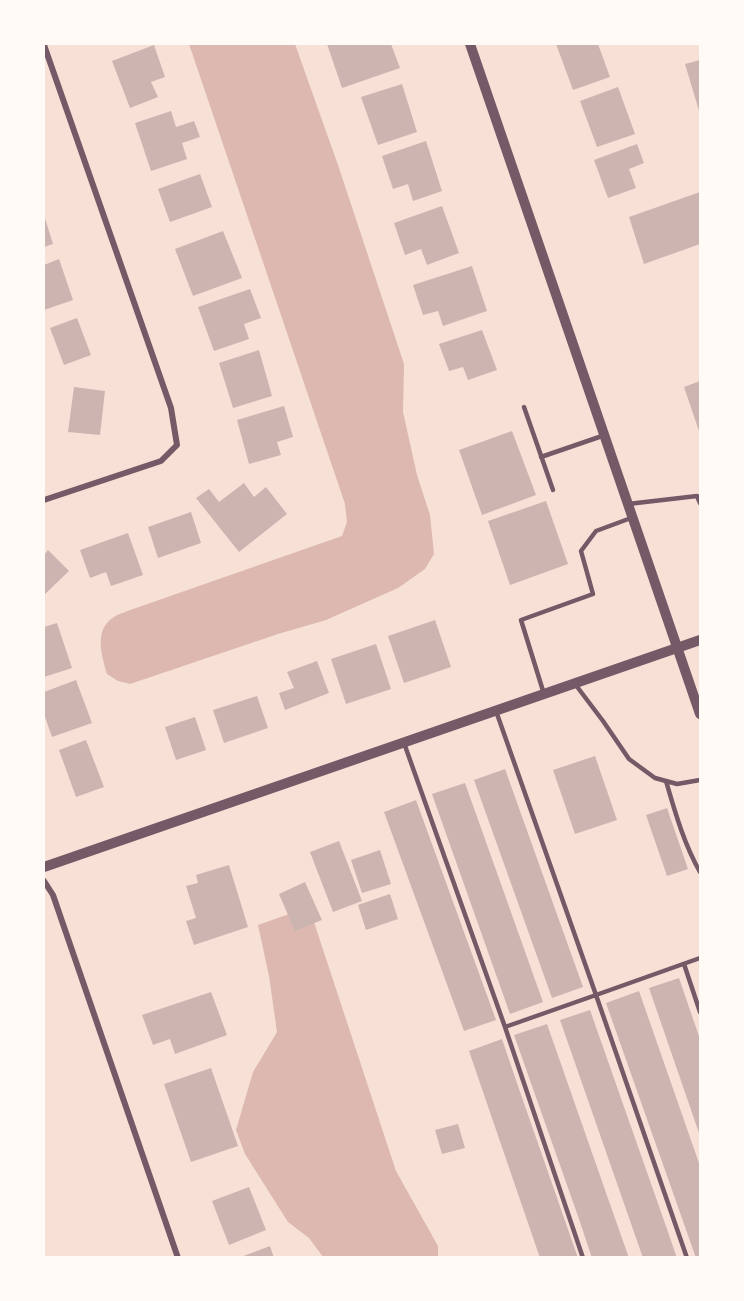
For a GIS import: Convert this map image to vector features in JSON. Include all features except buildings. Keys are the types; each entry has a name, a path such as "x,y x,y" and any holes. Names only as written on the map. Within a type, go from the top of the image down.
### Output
{"street":[{"path":"470,44 700,714"},
{"path":"44,45 171,408 177,445 161,461 44,500"},
{"path":"44,867 700,640"},
{"path":"44,881 53,895 178,1257"}],"lane":[{"path":"524,406 553,490"},
{"path":"542,457 605,435"},
{"path":"628,504 697,496 700,503"},
{"path":"544,694 521,620 593,594 581,551 596,531 633,518"},
{"path":"575,684 629,759 655,778 678,784 700,780"},
{"path":"496,711 687,1257"},
{"path":"404,742 505,1027 583,1257"},
{"path":"666,781 687,846 700,872"},
{"path":"505,1027 700,958"},
{"path":"684,964 700,1012"}],"shaded area":[{"path":"189,44 295,44 404,364 403,412 417,475 430,515 434,554 425,569 398,588 326,620 130,684 118,681 107,674 101,636 107,622 122,613 342,536 347,522 345,504"},
{"path":"309,907 396,1171 438,1246 438,1257 323,1257 309,1238 288,1222 245,1154 236,1130 253,1072 277,1032 269,976 258,925"}]}
